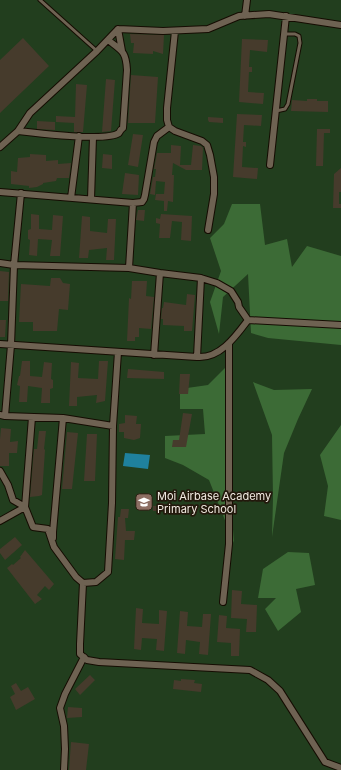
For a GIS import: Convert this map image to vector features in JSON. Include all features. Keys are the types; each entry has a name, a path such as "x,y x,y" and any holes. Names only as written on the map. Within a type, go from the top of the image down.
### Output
{"street":[{"path":"245,16 247,0"},
{"path":"118,29 163,32 208,30 239,16 269,14 341,25"},
{"path":"270,165 286,16"},
{"path":"18,132 93,137 111,136 118,133 122,128 127,70 118,29"},
{"path":"0,147 18,132 30,113 97,51 118,29"},
{"path":"175,31 167,120 169,127 175,132 202,141 207,145 214,177 214,194 208,230"},
{"path":"108,40 122,51"},
{"path":"0,192 133,203 142,202 144,199 154,142 157,136 169,127"},
{"path":"71,198 79,136"},
{"path":"90,199 93,137"},
{"path":"21,193 14,265 10,345 3,415 63,418 113,426"},
{"path":"129,268 133,203"},
{"path":"0,263 14,265 129,268 160,274 201,278 217,283 231,291 248,320"},
{"path":"154,355 160,274"},
{"path":"197,357 201,278"},
{"path":"0,344 204,358 222,350 248,320"},
{"path":"248,320 341,325"},
{"path":"223,602 229,544 229,343"},
{"path":"32,417 25,506 33,527 48,529 54,546 76,577 83,583 96,582 108,572 112,503 113,426 118,352"},
{"path":"54,546 53,532 63,418"},
{"path":"0,471 8,485 13,500 25,506"},
{"path":"0,521 25,506"},
{"path":"83,583 80,654 87,660 99,662 250,670 268,680 280,691 325,762 341,768"},
{"path":"64,770 64,726 60,708 65,694 84,657"}],"lane":[{"path":"40,0 97,51"},
{"path":"276,111 285,109 288,104 300,44 299,36 295,34 284,34"}],"green space":[{"path":"0,0 341,0 341,770 0,770"},
{"path":"232,204 260,204 265,245 287,239 292,267 307,246 341,256 341,345 268,338 251,333 248,274 223,297 219,334 210,302 221,271 210,238 224,224"},
{"path":"226,367 226,433 234,543 209,480 183,465 165,458 165,436 205,434 203,409 180,409 180,389 208,385"},
{"path":"253,382 274,390 312,389 284,453 272,537 272,435"},
{"path":"341,425 341,520 324,516 328,486 320,455"},
{"path":"288,552 309,553 315,585 296,589 301,612 278,631 265,609 276,598 258,598 263,569"}],"water":[{"path":"125,453 150,455 148,469 123,466"}],"building":[{"path":"130,34 164,35 163,54 153,51 153,54 133,53 134,43 131,43"},
{"path":"23,38 49,66 0,113 0,60"},
{"path":"242,39 268,40 267,52 250,50 249,67 252,67 252,72 249,72 248,92 264,93 263,104 239,102"},
{"path":"131,75 158,77 155,123 128,123"},
{"path":"106,79 115,80 111,131 102,132"},
{"path":"76,84 87,85 83,132 74,132 74,123 56,122 56,116 75,117"},
{"path":"307,99 328,101 328,112 291,111 292,100 307,101"},
{"path":"237,114 262,115 261,126 244,125 243,142 246,142 246,147 243,146 242,167 258,168 257,179 233,177"},
{"path":"208,117 223,118 223,123 209,122"},
{"path":"37,121 55,122 55,130 37,129"},
{"path":"317,129 330,129 330,133 324,133 323,166 316,166"},
{"path":"133,134 143,135 138,167 128,165"},
{"path":"171,145 181,146 180,165 191,165 193,145 201,146 203,148 202,170 186,170 173,163 173,202 168,201 167,211 164,211 164,201 155,200 156,194 164,194 165,182 156,181 155,195 150,194 153,177 155,177 156,169 154,169 157,153 171,153"},
{"path":"30,154 46,155 46,161 58,160 58,164 71,163 69,178 57,178 56,181 43,183 37,187 29,188 29,186 11,184 11,171 17,172 18,158 30,157"},
{"path":"103,154 112,155 112,169 102,168"},
{"path":"341,168 341,192 339,192 339,204 341,204 341,208 333,208 334,174"},
{"path":"125,173 139,175 138,195 122,194"},
{"path":"138,210 145,210 144,221 136,220"},
{"path":"31,214 39,215 39,229 52,230 53,215 63,216 60,256 50,256 52,240 38,239 37,256 29,255 30,240 28,239 28,230 31,229"},
{"path":"161,214 192,216 191,241 181,240 182,222 172,221 170,238 159,238 160,224 156,223 156,218 160,219"},
{"path":"82,216 90,217 90,231 107,233 108,219 116,219 114,260 106,260 107,248 89,250 88,258 79,258"},
{"path":"0,271 9,272 8,301 0,301"},
{"path":"51,278 60,278 63,283 70,284 68,310 59,309 57,331 33,331 33,322 19,322 21,284 50,286"},
{"path":"132,281 147,281 146,296 154,297 151,329 139,328 139,337 135,337 135,341 127,341 129,298 131,299"},
{"path":"187,294 195,295 192,331 184,331 184,326 163,325 163,319 161,319 164,302 186,305"},
{"path":"0,320 6,320 5,337 0,337"},
{"path":"22,361 30,361 30,376 42,377 44,362 52,363 51,379 53,380 53,388 50,389 50,403 41,403 42,388 28,386 27,402 19,402 20,386 17,385"},
{"path":"99,361 108,361 105,401 96,403 97,395 77,397 77,406 69,406 71,362 79,363 78,378 98,379"},
{"path":"128,369 164,372 164,379 127,378"},
{"path":"180,374 190,374 188,394 179,394"},
{"path":"183,413 192,414 186,447 172,447 173,440 179,440"},
{"path":"125,415 137,416 136,424 141,424 140,438 134,440 124,438 124,432 119,432 119,424 125,423"},
{"path":"1,428 11,429 10,442 18,441 17,453 9,453 9,466 0,466"},
{"path":"39,431 46,431 42,495 30,497 34,449 37,449"},
{"path":"67,432 78,433 72,489 62,489"},
{"path":"87,434 97,434 95,481 84,481"},
{"path":"140,496 150,497 150,509 139,509"},
{"path":"160,503 166,504 165,511 153,511 153,506 160,506"},
{"path":"121,509 129,509 128,518 125,518 126,531 135,531 134,540 125,540 124,560 115,559 118,517 120,517"},
{"path":"15,537 22,545 5,560 0,553 0,549"},
{"path":"25,550 54,584 49,590 45,586 37,595 42,599 35,604 7,568 21,558 20,557"},
{"path":"232,590 242,591 241,604 257,605 256,632 246,632 247,619 231,618"},
{"path":"136,608 143,609 142,623 159,624 159,610 167,611 164,651 156,650 157,639 142,638 141,650 134,649"},
{"path":"180,611 188,612 187,626 202,627 203,614 211,614 208,655 199,654 200,642 186,640 185,654 177,653"},
{"path":"219,615 227,616 226,628 240,629 239,656 231,656 231,643 217,642"},
{"path":"90,675 95,680 80,695 75,689"},
{"path":"181,679 195,680 194,683 202,684 201,692 173,689 174,680 181,681"},
{"path":"16,683 21,691 28,687 35,699 16,710 10,697 15,694 11,686"},
{"path":"68,707 82,708 82,717 67,718"},
{"path":"71,742 89,744 86,770 69,770"}],"place":[{"name":"Moi Airbase Academy Primary School","path":"144,502"}]}
